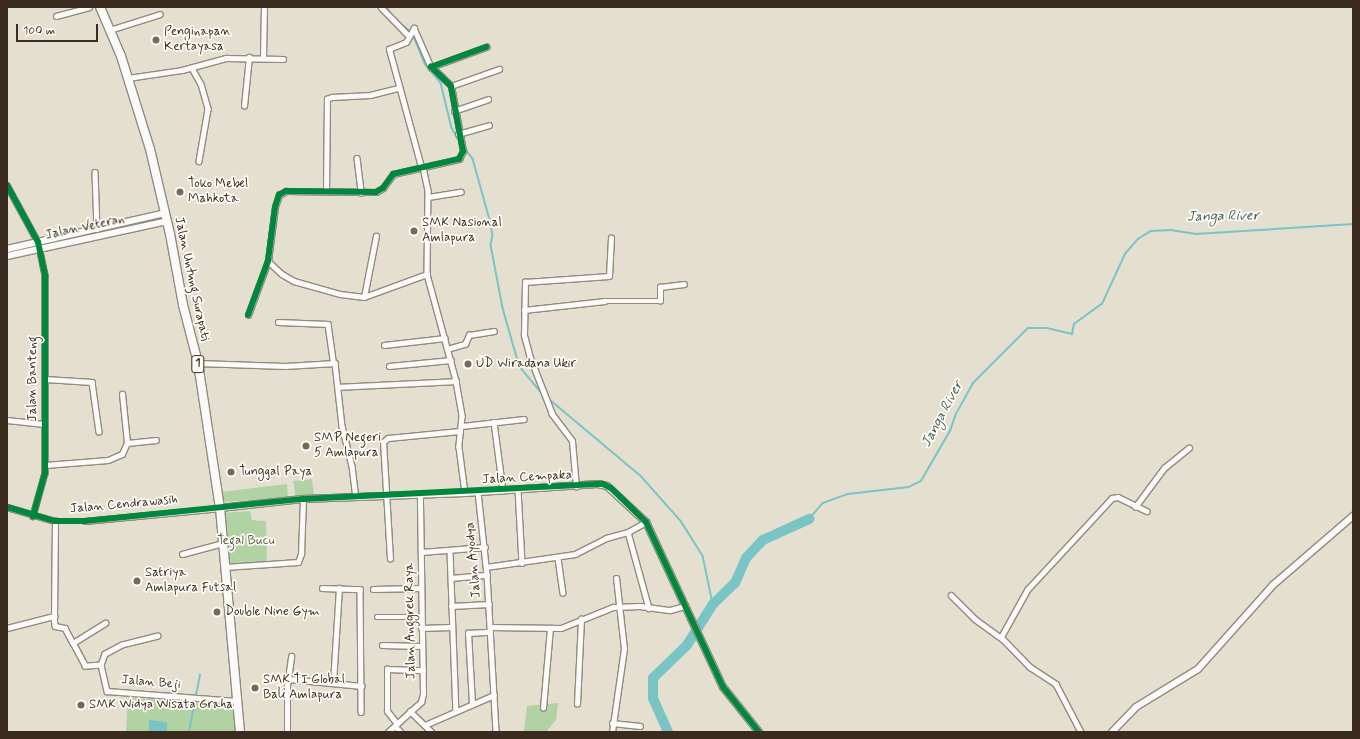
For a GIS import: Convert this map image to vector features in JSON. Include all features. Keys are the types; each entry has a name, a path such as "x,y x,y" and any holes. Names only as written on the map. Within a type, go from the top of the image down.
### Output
{"highway":[{"name":"Jalan Untung Surapati","path":"100,7 128,78 150,149 166,217 182,305 198,363 220,508 240,732"}],"street":[{"path":"56,16 89,7"},
{"path":"263,58 264,7"},
{"path":"248,315 268,261 275,207 279,195 286,192 361,193 380,191 388,177 461,158 463,148 458,134 451,86 431,67 419,33 410,32 381,7"},
{"path":"110,30 160,14"},
{"path":"410,32 404,44 390,47 388,51 422,167 428,198 427,274 456,381 462,426 460,431 459,447 465,493"},
{"path":"431,67 486,47"},
{"path":"244,106 249,57"},
{"path":"128,78 192,68 226,58 249,57 283,59"},
{"path":"192,68 201,84 208,108 199,161"},
{"path":"451,86 499,69"},
{"path":"326,192 328,99 370,95 399,88"},
{"path":"454,111 488,99"},
{"path":"458,134 489,125"},
{"path":"357,158 361,193"},
{"path":"95,172 97,229"},
{"name":"Jalan Banteng","path":"7,184 39,245 47,296 44,424 45,465 33,516"},
{"path":"428,198 461,192"},
{"name":"Jalan Veteran","path":"7,256 39,245 97,229 166,217"},
{"name":"Jalan Veteran","path":"7,249 39,245 166,217"},
{"path":"364,298 376,236"},
{"path":"576,487 572,441 552,414 540,390 524,334 525,282 609,276 611,238"},
{"path":"268,261 282,274 294,281 340,294 364,298 427,274"},
{"path":"524,310 604,301 660,301 660,287 684,284"},
{"path":"278,322 328,324 333,362 337,365 338,387 356,497"},
{"path":"447,349 465,344 469,335 494,331"},
{"path":"384,345 445,338"},
{"path":"389,366 451,360"},
{"path":"198,363 285,366 333,362"},
{"path":"45,379 92,382 99,432"},
{"path":"338,387 456,381"},
{"path":"45,465 116,458 125,451 127,443 122,394"},
{"path":"462,426 524,418"},
{"path":"7,420 44,424"},
{"path":"494,422 503,490"},
{"path":"390,559 387,496 382,444 385,440 460,431"},
{"path":"127,443 156,440"},
{"path":"1135,507 1164,468 1189,448"},
{"name":"Jalan Cempaka","path":"220,508 303,499 465,493 576,487 598,484 607,486 646,522 730,698 759,732"},
{"path":"518,489 522,563"},
{"name":"Jalan Ayodya","path":"478,492 485,547 496,732"},
{"name":"Jalan Anggrek Raya","path":"388,732 423,698 420,494"},
{"path":"1001,637 1027,590 1112,498 1118,497 1135,507 1147,511"},
{"path":"225,567 298,562 301,554 303,499"},
{"name":"Jalan Cendrawasih","path":"7,507 33,516 55,521 85,521 220,508"},
{"path":"1112,732 1136,707 1198,669 1273,585 1353,516"},
{"path":"55,521 55,626 65,628 85,666 101,665 105,654 115,647 158,636"},
{"path":"486,567 558,558 575,554 606,538 628,532 646,522"},
{"path":"628,532 649,608"},
{"path":"182,554 223,543"},
{"path":"421,552 450,551 485,547"},
{"path":"450,551 451,627 456,711"},
{"path":"558,558 563,593"},
{"path":"450,578 487,575"},
{"path":"612,732 612,723 623,655 616,578"},
{"path":"322,588 360,589 362,686 361,712"},
{"path":"333,683 339,588"},
{"path":"373,589 421,588"},
{"path":"951,595 976,619 1001,637 1026,664 1060,690 1081,732"},
{"path":"451,606 489,604"},
{"path":"490,627 561,628 599,611 619,606 670,610 685,606"},
{"path":"7,628 54,616"},
{"path":"377,617 421,617"},
{"path":"577,704 581,619"},
{"path":"73,643 105,623"},
{"path":"421,628 451,627"},
{"path":"543,708 550,628"},
{"path":"472,704 468,633 490,632"},
{"path":"382,645 422,646"},
{"path":"287,732 291,656"},
{"name":"Jalan Beji","path":"101,665 107,691 237,701"},
{"path":"401,732 387,711 387,669 423,670"},
{"path":"289,679 362,686"},
{"path":"425,725 494,695"},
{"path":"410,711 432,732"},
{"path":"612,723 640,726"}],"green space":[{"path":"312,479 314,496 296,498 293,481"},
{"path":"287,484 288,498 221,502 221,492"},
{"name":"Tegal Bucu","path":"250,511 252,520 266,521 267,564 228,563 223,513"},
{"path":"128,698 235,703 237,732 126,732"},
{"path":"558,703 556,720 546,732 524,732 527,706"}],"water":[{"path":"149,720 167,722 167,732 149,732"}],"waterway":[{"path":"387,7 394,18 410,31"},
{"path":"413,34 425,64 441,83 452,128 460,142"},
{"path":"464,147 473,159 490,220 493,235 491,245 503,308 520,367 541,392"},
{"name":"Janga River","path":"809,519 823,503 848,494 909,487 921,481 950,431 956,414 973,383 1028,328 1047,328 1072,334 1074,324 1102,304 1125,254 1138,239 1151,231 1171,230 1196,234 1353,224"},
{"path":"548,398 641,476 681,521 703,556 713,604"},
{"name":"Janga River","path":"668,732 653,698 653,678 687,645 713,604 735,583 746,558 763,540 809,519"},
{"path":"189,732 200,675"}],"cycle path":[{"path":"248,315 268,261 275,207 279,195 286,191 376,192 383,188 393,174 459,159 463,151 451,86 431,67 486,47"},
{"path":"7,185 38,242 45,276 45,473 33,516"},
{"path":"7,507 55,521 85,521 303,499 603,484 611,488 646,522 723,687 759,732"}],"place":[{"name":"Penginapan Kertayasa","path":"156,40"},
{"name":"Toko Mebel Mahkota","path":"180,192"},
{"name":"SMK Nasional Amlapura","path":"414,231"},
{"name":"UD Wiradana Ukir","path":"468,364"},
{"name":"SMP Negeri 5 Amlapura","path":"306,446"},
{"name":"Tunggal Paya","path":"231,472"},
{"name":"Satriya Amlapura Futsal","path":"137,581"},
{"name":"Double Nine Gym","path":"217,612"},
{"name":"SMK TI Global Bali Amlapura","path":"255,688"},
{"name":"SMK Widya Wisata Graha","path":"81,705"}]}
